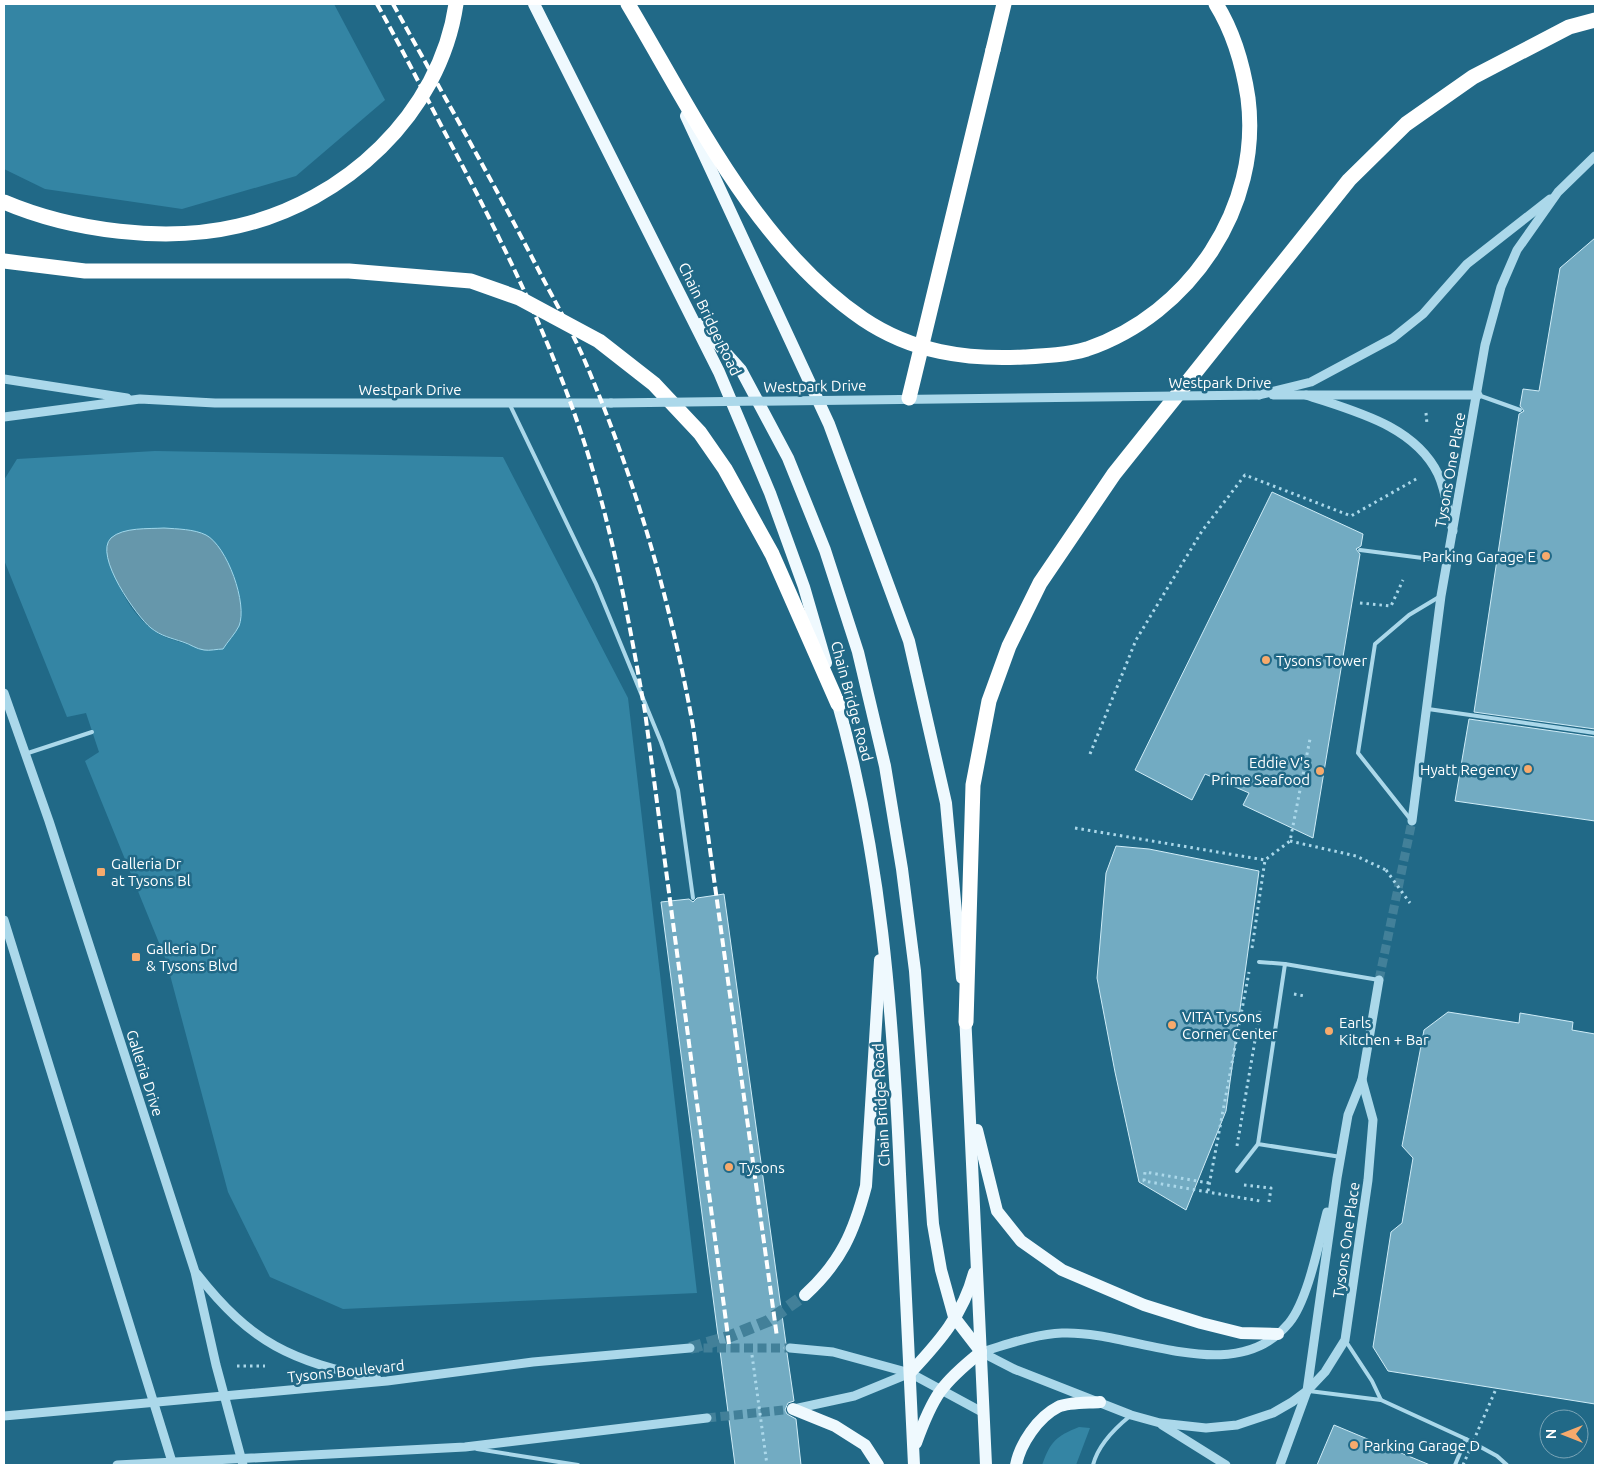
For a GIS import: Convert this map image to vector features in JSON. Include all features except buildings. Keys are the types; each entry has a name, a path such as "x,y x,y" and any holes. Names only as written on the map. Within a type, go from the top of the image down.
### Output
{"highway":[{"path":"4,202 88,227 165,233 201,232 238,226 306,202 350,173 377,152 403,125 422,98 441,56 456,4"},
{"path":"627,4 726,168 766,227 797,264 832,296 864,320 900,339 935,352 989,359 1047,356 1086,349 1130,328 1164,305 1201,269 1233,215 1249,155 1250,116 1243,64 1216,4"},
{"path":"908,398 1004,4"},
{"path":"966,1022 972,784 989,701 1009,646 1040,583 1114,474 1349,180 1406,124 1473,77 1569,27 1595,20"},
{"path":"4,261 84,271 349,271 471,281 519,298 599,341 654,384 700,433 725,469 772,554 838,704"}],"main road":[{"name":"Chain Bridge Road","path":"534,4 719,372 770,493 804,587 838,704 864,818 882,925 893,1033 914,1465"},
{"path":"627,4 687,117 830,424 909,641 946,803 966,1022 982,1412 986,1465"},
{"path":"690,313 741,370 788,458 825,550 858,652 885,766 902,869 915,971 933,1224 940,1270 954,1317 981,1352"},
{"path":"805,1295 823,1279 845,1248 858,1219 866,1186 882,925"},
{"path":"969,1091 997,1211 1021,1241 1062,1270 1144,1305 1241,1333 1278,1334"},
{"path":"910,1373 943,1338 969,1294 977,1259"},
{"path":"913,1450 926,1414 940,1388 981,1352"},
{"path":"1016,1465 1018,1454 1037,1424 1058,1406 1100,1402"},
{"path":"793,1409 835,1426 865,1445 878,1465"}],"street":[{"name":"Tysons One Place","path":"1412,821 1428,709 1441,596 1454,534 1485,345 1500,287 1517,250 1558,192 1595,156"},
{"path":"1259,395 1311,382 1393,338 1423,314 1467,264 1558,192"},
{"path":"4,379 140,399"},
{"path":"1306,395 1362,414 1402,433 1414,442 1438,474 1454,534"},
{"name":"Westpark Drive","path":"4,417 140,399 224,403 611,403 908,398 1478,395"},
{"name":"Galleria Drive","path":"4,693 195,1272 242,1461"},
{"path":"4,920 152,1403 173,1463"},
{"name":"Tysons One Place","path":"1280,1465 1306,1391 1348,1115 1362,1080 1379,980"},
{"name":"Tysons One Place","path":"1306,1391 1325,1372 1345,1340 1368,1180 1374,1120 1362,1080"},
{"path":"981,1352 1062,1333 1126,1340 1184,1353 1228,1355 1258,1349 1290,1322 1305,1290 1337,1178"},
{"path":"195,1272 219,1303 240,1323 276,1348 315,1364 387,1381"},
{"name":"Tysons Boulevard","path":"4,1416 387,1381 533,1362 690,1348"},
{"path":"790,1348 833,1352 910,1373 982,1412"},
{"path":"981,1352 1014,1368 1131,1416 1160,1423 1206,1428 1237,1425 1273,1413 1306,1391"},
{"path":"793,1409 854,1396 910,1373"},
{"path":"117,1465 242,1461 465,1447 707,1418"},
{"path":"1160,1423 1226,1465"}],"lane":[{"path":"1478,395 1520,410"},
{"path":"509,403 596,584 664,750 678,790 693,898"},
{"path":"1360,550 1448,562"},
{"path":"1412,821 1358,753 1375,644 1409,616 1441,596"},
{"path":"1428,709 1595,733"},
{"path":"25,754 92,732"},
{"path":"1259,962 1285,964 1379,980"},
{"path":"1237,1171 1258,1144 1285,964"},
{"path":"1258,1144 1341,1157"},
{"path":"1345,1340 1372,1381 1381,1400"},
{"path":"1306,1391 1381,1400 1466,1439 1497,1456 1507,1465"},
{"path":"1093,1465 1096,1456 1113,1431 1131,1416"},
{"path":"1455,1465 1466,1439"},
{"path":"465,1447 578,1465"}],"path":[{"path":"1090,754 1136,640 1202,531 1245,475 1351,516 1418,478"},
{"path":"1360,603 1391,606 1403,580"},
{"path":"1252,953 1266,860 1290,841 1310,739"},
{"path":"1075,828 1266,860"},
{"path":"1290,841 1356,856 1386,870 1410,903"},
{"path":"1208,1191 1250,962"},
{"path":"1210,1182 1145,1172 1144,1181 1260,1201"},
{"path":"752,1355 767,1465"},
{"path":"237,1366 265,1366 265,1374"},
{"path":"1463,1465 1496,1389"}],"shaded area":[{"path":"4,4 334,4 385,100 296,176 182,209 45,189 4,169"},
{"path":"155,451 503,457 628,698 697,1293 343,1309 270,1277 228,1192 166,960 85,761 99,752 86,713 67,717 4,560 4,480 17,459","holes":["107,551 239,626 232,635 194,647 165,637 144,622 135,612 120,588"]},
{"path":"164,528 191,530 206,535 214,541 228,563 238,590 241,616 236,632 223,649 201,649 155,631 136,612 112,571 107,546 111,538 116,534 129,530"},
{"path":"1079,1427 1090,1428 1076,1465 1042,1465 1051,1445 1059,1437"}],"tunnel":[{"path":"1379,980 1412,821"},
{"path":"690,1348 728,1337 768,1321 805,1295"},
{"path":"690,1348 790,1348"},
{"path":"707,1418 793,1409"}],"railway":[{"path":"377,4 516,272 548,346 577,421 609,529 625,602 645,712 729,1344"},
{"path":"393,4 504,204 579,348 635,494 662,585 693,726 777,1337"}],"place":[{"name":"Parking Garage E","path":"1546,556"},
{"name":"Tysons Tower","path":"1266,660"},
{"name":"Hyatt Regency","path":"1528,769"},
{"name":"Eddie V's Prime Seafood","path":"1320,771"},
{"name":"Galleria Dr at Tysons Bl","path":"101,872"},
{"name":"Galleria Dr & Tysons Blvd","path":"136,957"},
{"name":"VITA Tysons Corner Center","path":"1172,1025"},
{"name":"Earls Kitchen + Bar","path":"1329,1031"},
{"name":"Tysons","path":"729,1167"},
{"name":"Parking Garage D","path":"1354,1445"}]}
